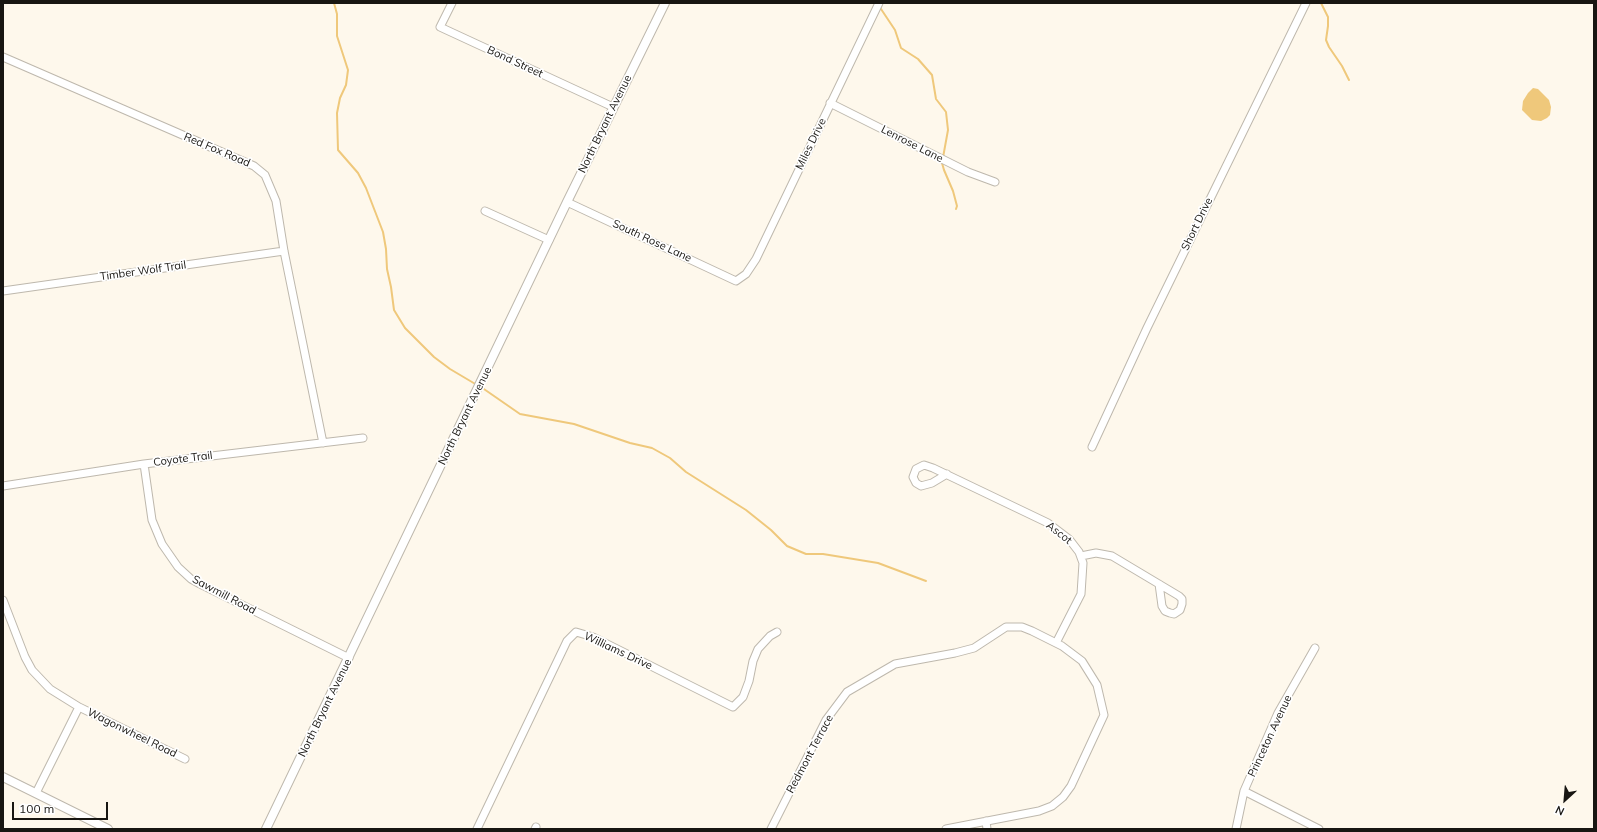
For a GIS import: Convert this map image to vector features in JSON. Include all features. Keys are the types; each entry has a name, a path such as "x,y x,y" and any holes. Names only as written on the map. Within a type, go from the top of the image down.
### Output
{"street":[{"name":"Bond Street","path":"452,3 440,27 613,107"},
{"name":"North Bryant Avenue","path":"266,829 567,202 665,3"},
{"name":"Miles Drive","path":"736,281 746,274 756,259 879,3"},
{"name":"Short Drive","path":"1092,447 1147,328 1306,3"},
{"name":"Red Fox Road","path":"3,57 254,166 265,175 276,201 284,251 323,443"},
{"name":"Lenrose Lane","path":"830,103 968,172 995,182"},
{"name":"South Rose Lane","path":"567,202 736,281"},
{"path":"485,211 549,240"},
{"name":"Timber Wolf Trail","path":"3,291 284,251"},
{"name":"Coyote Trail","path":"3,486 144,464 363,438"},
{"name":"Sawmill Road","path":"144,464 152,520 162,544 178,567 191,579 200,584 349,658"},
{"name":"Ascot","path":"947,474 1048,523 1069,539 1081,556"},
{"path":"1056,643 1081,594 1083,563 1081,556 1096,553 1112,556 1159,584"},
{"name":"Wagonwheel Road","path":"3,600 25,657 32,670 50,689 79,707 185,759"},
{"name":"Redmont Terrace","path":"771,829 826,720 847,692 895,664 974,648 1006,627 1022,627 1056,643 1082,660 1097,685 1104,715 1071,786 1063,797 1052,806 1039,811 946,829"},
{"name":"Williams Drive","path":"477,829 567,641 576,632 593,636 733,707 743,697 758,648 770,636 777,632"},
{"name":"Princeton Avenue","path":"1236,829 1244,792 1278,714 1315,648"},
{"name":"Wagonwheel Road","path":"36,793 79,707"},
{"path":"3,777 107,829"},
{"path":"1244,792 1319,829"},
{"path":"986,821 988,829"}],"shaded area":[{"path":"1533,88 1538,89 1549,100 1551,107 1550,115 1541,121 1532,120 1522,110 1523,101"}],"waterway":[{"path":"334,3 337,14 337,36 348,70 346,85 340,98 337,113 338,150 358,173 366,188 383,232 387,269 394,310 405,328 434,357 450,369 477,385"},
{"path":"1321,3 1328,17 1326,40 1349,80"},
{"path":"879,6 895,30 901,48 918,59 932,75 936,99 946,112 948,130 942,163 953,191 957,206 956,209"},
{"path":"481,387 520,414 574,424 630,443 652,448 670,458 686,472 746,510 771,530 787,546 806,554 823,554 878,563 926,581"}]}
